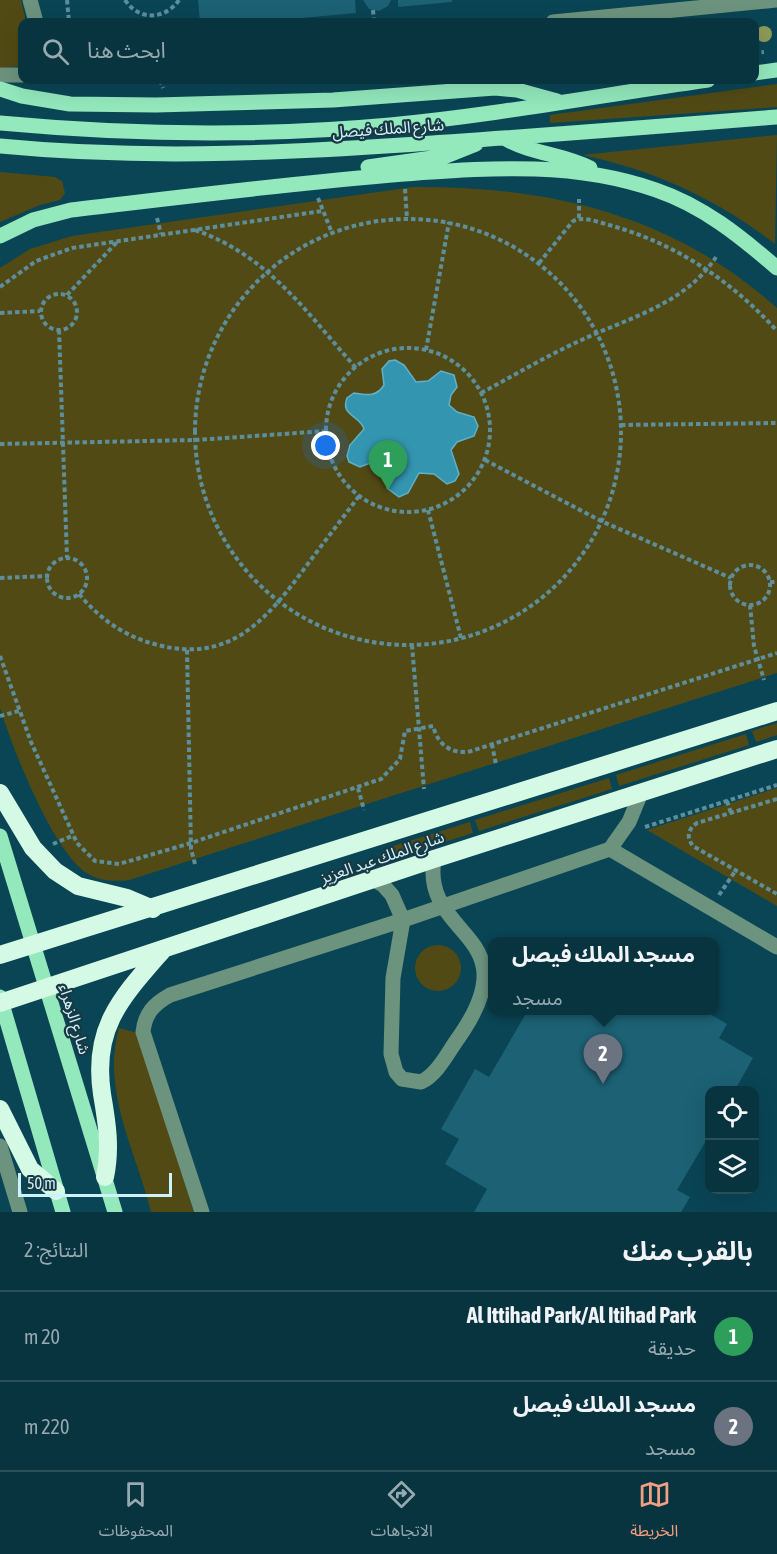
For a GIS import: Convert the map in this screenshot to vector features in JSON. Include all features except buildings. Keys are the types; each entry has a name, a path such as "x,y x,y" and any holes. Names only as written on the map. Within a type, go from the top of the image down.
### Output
{"highway":[{"name":"شارع الملك عبد العزيز","path":"0,955 153,909 777,711"},
{"name":"شارع الملك عبد العزيز","path":"1,1001 162,951 434,859 777,749"},
{"path":"0,793 33,848 55,871 78,886 128,898 153,909"},
{"path":"105,1178 109,1137 101,1080 100,1051 104,1035 121,999 162,951"},
{"path":"0,1109 30,1169 46,1185 56,1191"}],"main road":[{"path":"759,72 777,70"},
{"name":"شارع الملك فيصل","path":"0,123 142,133 278,132 391,125 681,84"},
{"path":"0,89 22,96 70,104 239,105 495,88 528,92 560,102"},
{"name":"شارع الملك فيصل","path":"0,146 92,153 195,156 506,139 777,117"},
{"path":"506,139 532,152 584,164 604,177"},
{"path":"350,177 367,167 446,156 464,150 482,140"},
{"path":"0,236 33,220 70,210 350,177 498,167 570,171 657,190 705,212 728,227 777,268"},
{"name":"شارع الزهراء","path":"0,836 115,1212"},
{"path":"1,1001 63,1212"}],"street":[{"path":"30,0 35,18"},
{"path":"594,18 777,0"},
{"path":"0,75 18,75"},
{"path":"202,1212 143,1032 144,1019 151,1008 170,995 187,989 404,920 610,849 621,835 641,793"},
{"path":"610,849 777,947"},
{"path":"374,880 392,895 404,920 393,978 392,1054 396,1072 402,1079 421,1082 435,1071 477,1009 488,976 477,948 442,907 433,883 434,859"},
{"path":"0,1146 20,1212"}],"path":[{"path":"67,0 69,18"},
{"path":"125,0 139,13 155,16 168,11 179,0"},
{"path":"373,10 374,18"},
{"path":"405,185 407,219"},
{"path":"317,195 332,232"},
{"path":"579,200 579,218"},
{"path":"0,288 20,270 54,253 118,240 322,211"},
{"path":"157,218 161,234"},
{"path":"539,263 568,224 579,218 640,234 708,269 756,308 777,331"},
{"path":"407,219 449,222 496,237 539,263 572,295 598,334 610,363 618,394 621,425 619,458 612,490 601,521 577,559 554,586 511,618 461,638 412,645 365,641 342,635 320,627 279,603 245,570 219,531 202,487 195,440 199,392 213,347 237,305 269,271 299,249 332,232 369,222 407,219"},
{"path":"426,350 449,222"},
{"path":"195,230 234,246 269,271 356,368"},
{"path":"68,296 118,240"},
{"path":"481,393 598,334 646,313 694,283 716,257"},
{"path":"56,294 68,296 76,304 77,316 70,327 59,330 45,324 40,311 50,296 56,294"},
{"path":"0,313 40,311"},
{"path":"59,330 67,558"},
{"path":"411,348 426,350 458,365 481,393 486,405 490,433 484,460 468,486 456,497 428,510 399,512 371,503 359,496 335,467 327,431 334,396 356,368 382,353 411,348"},
{"path":"621,425 777,423"},
{"path":"0,444 195,440 327,431"},
{"path":"484,460 601,521 731,578"},
{"path":"78,594 92,610 126,634 166,647 187,650 217,645 245,633 279,603 359,496"},
{"path":"428,510 461,638"},
{"path":"67,558 77,561 85,569 86,585 78,594 60,597 50,588 47,576 56,562 67,558"},
{"path":"752,565 766,572 770,582 769,592 764,600 750,605 734,596 731,578 737,569 752,565"},
{"path":"0,578 47,576"},
{"path":"770,582 777,582"},
{"path":"750,605 758,659 764,680"},
{"path":"412,645 424,789"},
{"path":"187,650 191,843 195,864"},
{"path":"0,656 19,711 74,835 88,856 111,864 191,843 358,788 389,774 404,750 405,731 433,726 439,741 445,747 459,753 777,653"},
{"path":"0,716 19,711"},
{"path":"492,744 496,765"},
{"path":"621,835 777,785"},
{"path":"358,788 364,810"},
{"path":"777,799 697,824 689,831 688,836 693,846 777,894"},
{"path":"728,801 731,813"},
{"path":"53,844 74,835"},
{"path":"711,908 736,870"}],"shaded area":[{"path":"0,0 21,0 25,18 18,18 18,66 0,68"},
{"path":"777,84 777,107 550,123 550,115"},
{"path":"777,135 775,244 730,213 684,188 634,169 582,155"},
{"path":"0,172 55,177 62,181 65,193 60,200 40,205 0,222"},
{"path":"413,187 513,192 561,200 607,212 652,229 696,250 737,276 777,308 777,673 129,880 106,880 90,875 72,859 47,820 24,771 0,708 0,268 30,249 72,236"},
{"path":"777,723 777,735 756,742 752,731"},
{"path":"746,734 749,745 619,786 616,775"},
{"path":"609,778 612,789 479,831 475,820"},
{"path":"777,788 777,906 647,830"},
{"path":"470,822 473,833 394,858 390,847"},
{"path":"438,945 454,952 461,968 454,984 438,991 422,984 415,968 422,952"},
{"path":"119,1028 138,1033 194,1212 151,1212 117,1098 114,1075"}],"water":[{"path":"395,360 404,365 416,382 428,381 441,371 454,375 457,387 451,395 449,405 457,412 474,417 478,426 474,436 457,442 451,450 459,474 455,481 447,484 434,474 419,473 408,493 399,497 387,488 387,473 382,464 373,462 360,467 349,462 347,456 350,445 364,429 362,424 348,412 347,398 354,393 367,395 378,392 384,385 382,369 389,361"}],"place":[{"name":"Al Ittihad Park/Al Itihad Park","path":"388,490"},
{"name":"مسجد الملك فيصل","path":"603,1084"}]}
